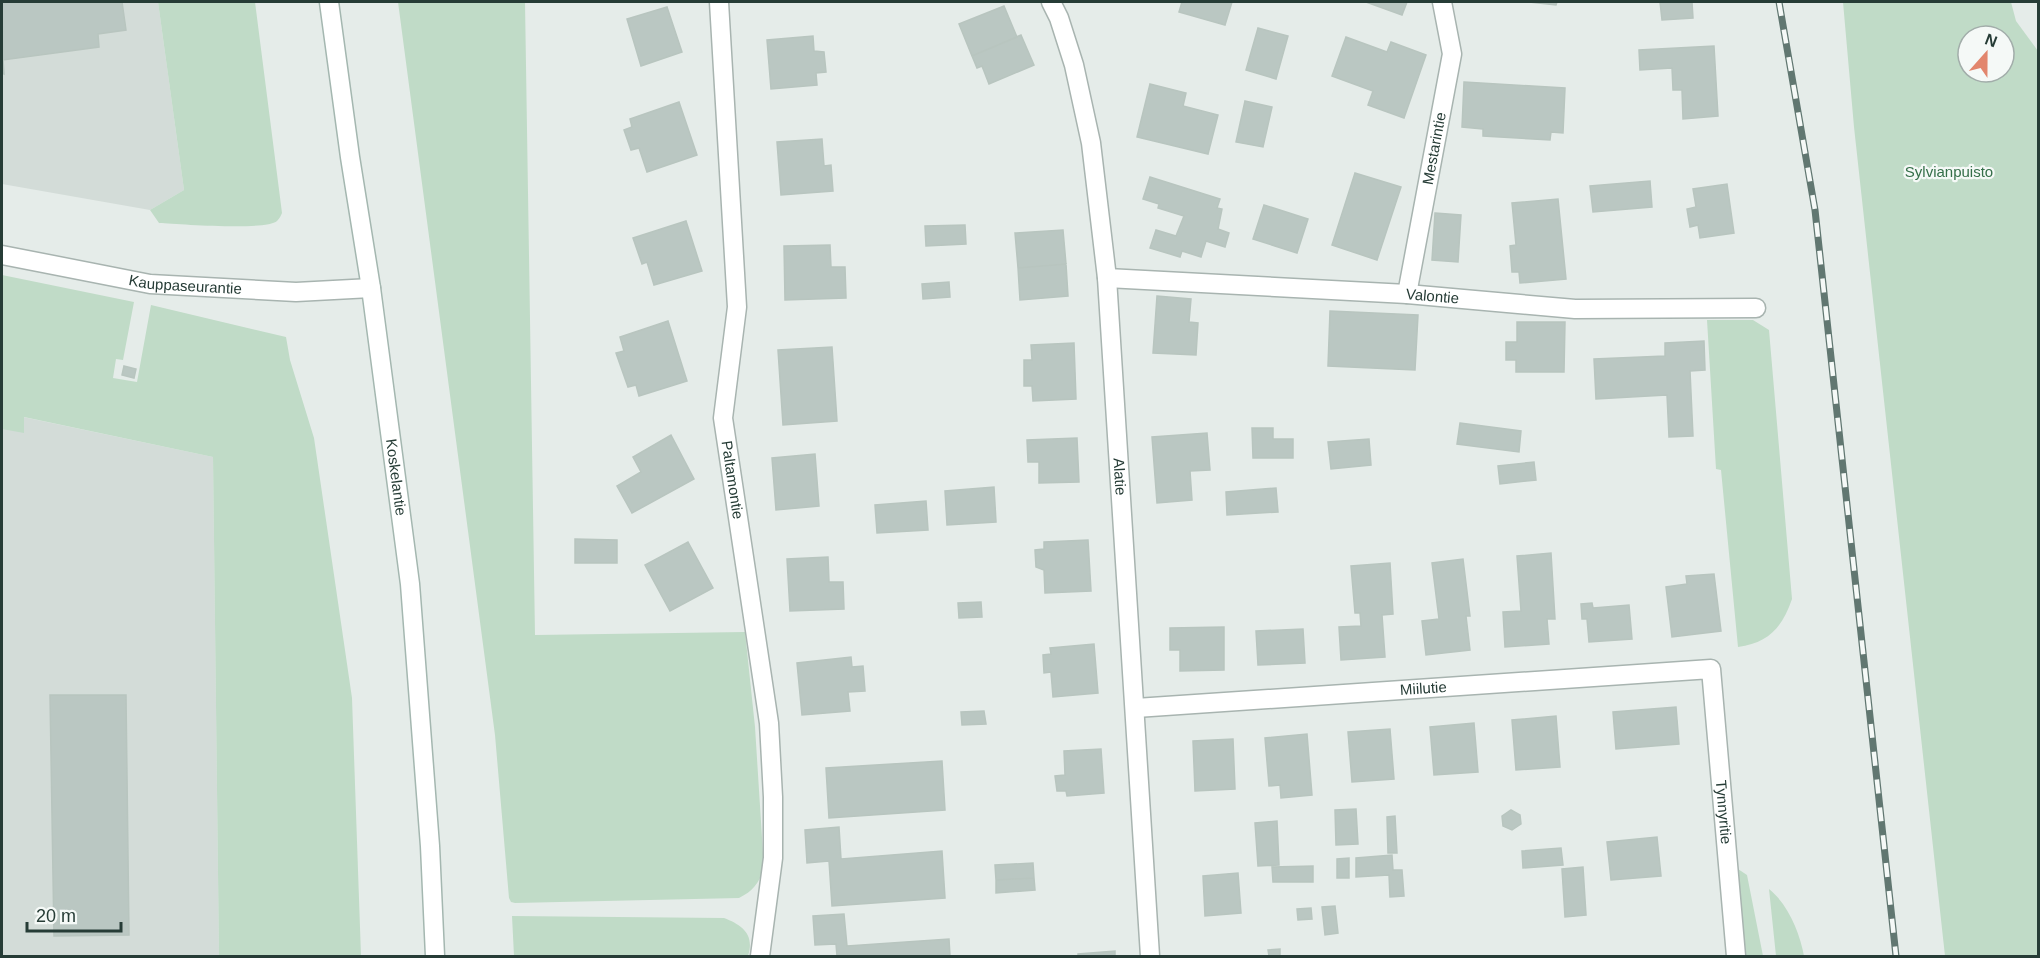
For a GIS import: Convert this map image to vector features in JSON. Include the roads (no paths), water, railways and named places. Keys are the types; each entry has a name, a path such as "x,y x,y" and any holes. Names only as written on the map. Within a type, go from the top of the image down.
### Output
{"street":[{"name":"Koskelantie","path":"329,2 371,288 410,584 430,846 435,957"},
{"name":"Paltamontie","path":"718,2 737,307 723,418 769,723 773,797 773,858 760,957"},
{"name":"Alatie","path":"1051,2 1059,18 1074,64 1091,143 1107,278 1150,957"},
{"name":"Mestarintie","path":"1407,294 1452,54 1442,2"},
{"name":"Kauppaseurantie","path":"2,255 150,284 296,292 371,288"},
{"name":"Valontie","path":"1107,278 1407,294 1575,309 1756,308"},
{"name":"Miilutie","path":"1136,708 1711,669"},
{"name":"Tynnyritie","path":"1711,669 1736,957"}],"railway":[{"path":"1779,2 1815,210 1896,956"}],"park label":[{"name":"Sylvianpuisto","path":"1949,172"}]}
